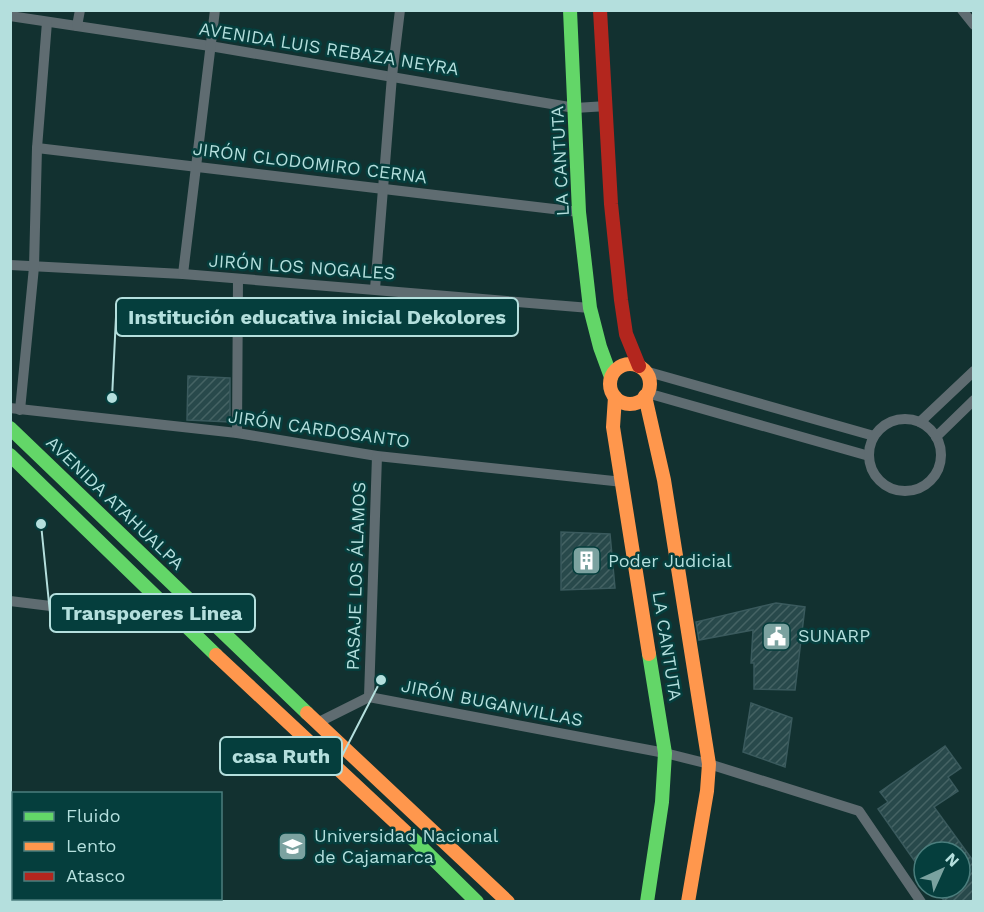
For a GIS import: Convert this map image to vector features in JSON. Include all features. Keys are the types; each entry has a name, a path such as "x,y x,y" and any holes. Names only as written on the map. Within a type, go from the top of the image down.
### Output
{"street":[{"path":"77,26 80,10"},
{"path":"183,274 214,10"},
{"path":"375,289 392,76 400,10"},
{"name":"LA CANTUTA","path":"570,10 579,212 590,308 611,377 611,391 615,397 613,427 665,753 662,802 647,902"},
{"name":"LA CANTUTA","path":"600,10 611,204 621,300 626,334 649,380 646,394 664,480 709,764 688,902"},
{"path":"962,10 974,25"},
{"name":"AVENIDA LUIS REBAZA NEYRA","path":"10,16 210,46 575,108 607,106"},
{"path":"15,409 34,267 37,148 47,22"},
{"name":"JIRÓN CLODOMIRO CERNA","path":"37,148 579,212"},
{"name":"JIRÓN LOS NOGALES","path":"10,265 183,274 590,308"},
{"path":"237,434 238,279"},
{"path":"611,377 619,367 632,364 642,369 874,436"},
{"path":"920,422 974,371"},
{"path":"615,397 627,403 634,403 646,394 869,456"},
{"path":"936,437 974,400"},
{"name":"JIRÓN CARDOSANTO","path":"15,409 237,434 377,456 623,482"},
{"path":"894,420 920,422 936,437 941,451 940,465 932,480 918,490 901,491 885,485 873,473 869,456 874,436 894,420"},
{"name":"AVENIDA ATAHUALPA","path":"10,428 317,723 508,902"},
{"path":"10,455 182,623 398,824 477,902"},
{"name":"PASAJE LOS ÁLAMOS","path":"369,697 377,456"},
{"path":"10,601 182,623"},
{"path":"317,723 369,697"},
{"name":"JIRÓN BUGANVILLAS","path":"369,697 665,753 709,764 859,811 921,902"}],"shaded area":[{"path":"11,803 12,900 29,900 11,901"}],"building":[{"path":"188,376 230,378 230,422 187,420"},
{"name":"Poder Judicial","path":"561,532 610,534 615,588 561,590"},
{"name":"SUNARP","path":"776,603 805,607 795,690 754,689 754,663 751,663 753,630 699,640 696,622"},
{"path":"751,703 792,718 785,767 743,752"},
{"path":"945,746 961,768 948,777 958,791 934,807 958,840 912,840 912,857 878,809 888,802 880,792"},
{"path":"972,859 974,862 974,902 945,902 944,900 972,900"}],"traffic: fast":[{"path":"570,10 579,212 590,308 611,377"},
{"path":"10,428 307,713"},
{"path":"10,455 216,655"},
{"path":"647,902 662,802 665,753 649,654"},
{"path":"410,836 477,902"}],"traffic: slow":[{"path":"630,364 644,370 650,384 644,398 630,404 616,398 610,384 616,370 630,364"},
{"path":"645,396 664,480 709,764 707,791 688,902"},
{"path":"615,397 613,427 649,654"},
{"path":"216,655 410,836"},
{"path":"307,713 508,902"}],"traffic: jam":[{"path":"600,10 611,204 621,300 626,334 639,366"}],"place":[{"name":"Institución educativa inicial Dekolores","path":"112,398"},
{"name":"Transpoeres Linea","path":"41,524"},
{"name":"Poder Judicial","path":"587,561"},
{"name":"SUNARP","path":"777,636"},
{"name":"casa Ruth","path":"381,680"},
{"name":"Universidad Nacional de Cajamarca","path":"293,846"}]}
